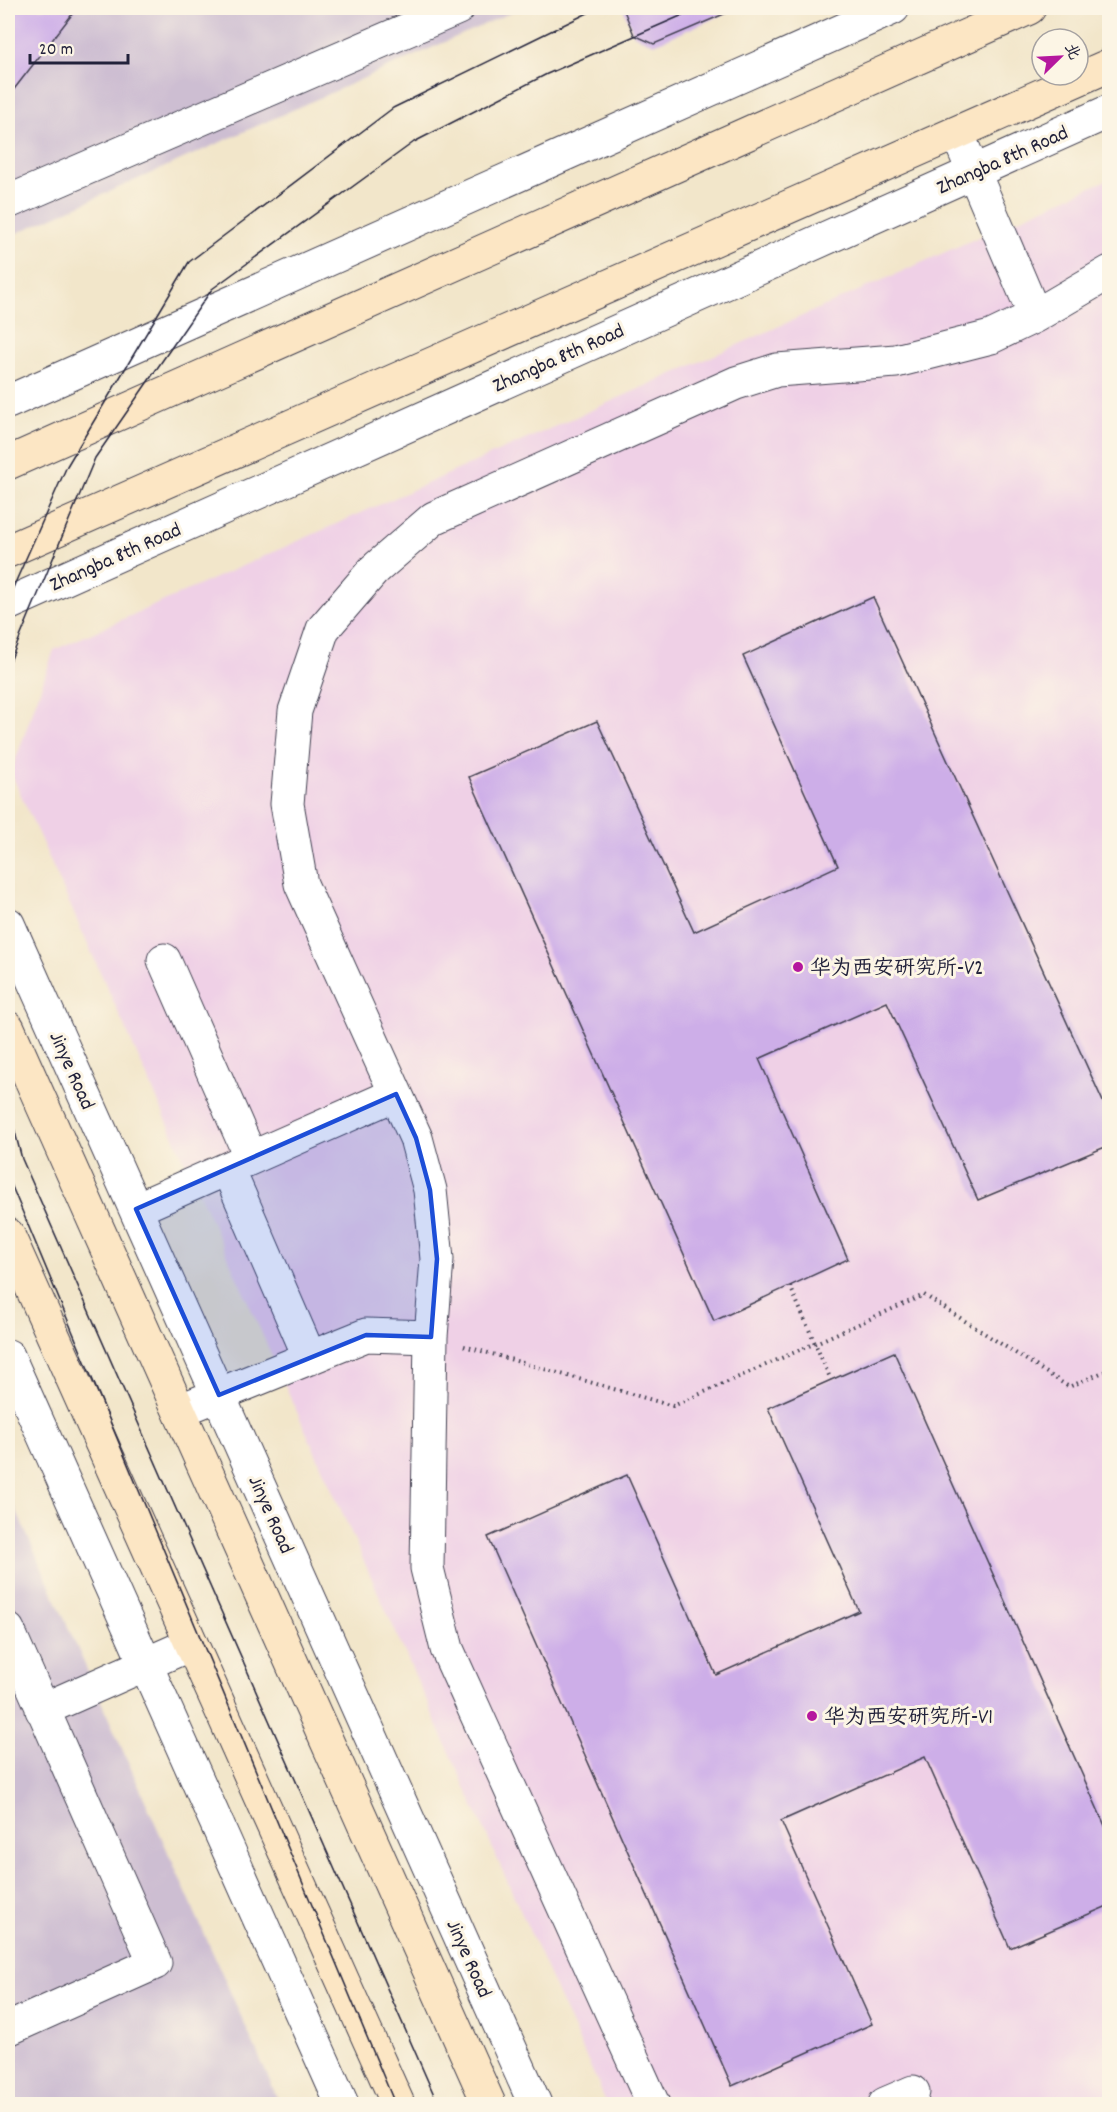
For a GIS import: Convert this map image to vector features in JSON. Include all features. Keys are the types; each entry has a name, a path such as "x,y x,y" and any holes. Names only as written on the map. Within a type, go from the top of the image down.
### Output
{"main road":[{"path":"8,463 1029,8"},
{"name":"Zhangba 8th Road","path":"8,551 1110,65"},
{"name":"Jinye Road","path":"8,1028 181,1410 489,2104"},
{"path":"8,1235 398,2104"}],"street":[{"path":"8,202 421,15 458,8"},
{"path":"8,402 893,8"},
{"name":"Zhangba 8th Road","path":"8,604 1110,111"},
{"path":"957,134 1035,316"},
{"path":"653,2104 447,1649 427,1568 431,1336 437,1259 429,1190 416,1138 301,884 287,804 295,711 323,629 374,570 434,518 736,383 777,370 896,361 991,337 1035,316 1110,272"},
{"name":"Jinye Road","path":"8,924 535,2104"},
{"path":"164,960 310,1358"},
{"path":"136,1209 396,1094"},
{"path":"181,1410 366,1335 431,1336"},
{"path":"8,1356 144,1665 342,2104"},
{"path":"8,1630 155,1963 8,2029"},
{"path":"42,1710 191,1644"}],"path":[{"path":"790,1286 831,1380"},
{"path":"431,1336 674,1406 924,1296 1069,1387 1110,1369"}],"highlighted area":[{"path":"396,1094 416,1138 430,1190 437,1259 431,1337 366,1335 219,1395 136,1209"}],"shaded area":[{"path":"8,8 521,8 8,237"},
{"path":"1109,179 1109,2104 607,2104 11,773 54,650"},
{"path":"8,1492 280,2104 8,2104"}],"building":[{"path":"8,8 77,8 8,97"},
{"path":"623,8 738,8 654,44 634,35"},
{"name":"华为西安研究所-V2","path":"873,597 1110,1117 1110,1145 978,1200 887,1002 759,1059 848,1259 714,1321 469,777 597,721 694,932 838,866 743,656"},
{"name":"华为西安研究所-V1","path":"894,1352 1110,1837 1110,1905 1010,1948 925,1757 781,1821 872,2024 732,2086 488,1537 627,1475 716,1675 859,1611 768,1408"}],"tram line":[{"path":"8,599 67,466 189,262 393,108 598,8"},
{"path":"8,666 95,458 212,289 414,142 547,74 699,8"},
{"path":"8,1105 22,1159 438,2104"},
{"path":"8,1177 395,2104"}],"place":[{"name":"华为西安研究所-V2","path":"798,967"},
{"name":"华为西安研究所-V1","path":"812,1716"}]}
